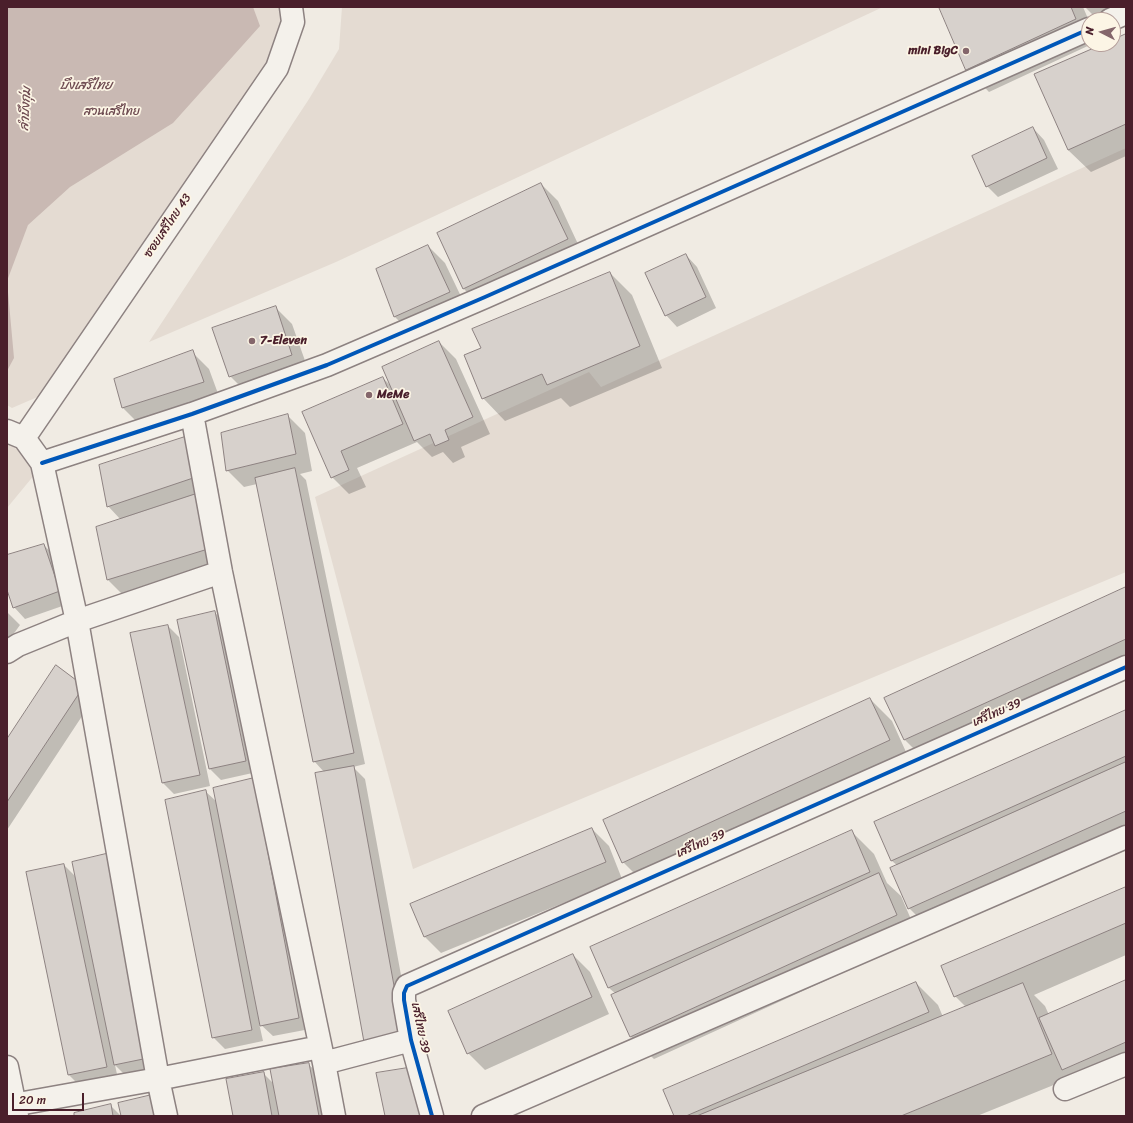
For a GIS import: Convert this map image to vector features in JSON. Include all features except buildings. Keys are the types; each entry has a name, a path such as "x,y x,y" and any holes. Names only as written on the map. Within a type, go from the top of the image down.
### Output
{"street":[{"name":"ซอยเสรีไทย 43","path":"16,435 277,68 292,15"},
{"path":"42,463 192,414 327,365 464,306 1081,33"},
{"path":"192,414 221,572 334,1116"},
{"path":"16,435 42,463 77,621 158,1079 166,1116"},
{"path":"7,652 18,645 77,621 221,572"},
{"name":"เสรีไทย 39","path":"432,1116 412,1040 404,1000 404,993 407,986 1124,672"},
{"path":"482,1116 1126,837"},
{"path":"7,1066 13,1109 158,1079 412,1040"},
{"path":"1065,1089 1126,1064"}],"green space":[{"name":"สวนเสรีไทย","path":"7,7 280,7 285,44 49,392 12,408 7,405"},
{"path":"342,7 883,7 336,262 149,342 309,99 339,49"},
{"path":"1126,148 1126,572 413,869 315,497 589,372 601,387"},
{"path":"7,439 18,445 35,474 7,508"}],"water":[{"name":"บึงเสรีไทย","path":"7,7 253,7 260,26 173,123 70,187 28,225 7,281"},
{"path":"7,281 14,358 7,371"}],"cycle path":[{"path":"42,463 192,414 327,365 485,297 1081,33"},
{"path":"432,1116 411,1040 404,1000 404,993 407,986 1126,667"}],"place":[{"name":"mini BigC","path":"966,51"},
{"name":"7-Eleven","path":"252,341"},
{"name":"MeMe","path":"369,395"}],"water label":[{"name":"ลำบึงกุ่ม","path":"26,109"}]}
